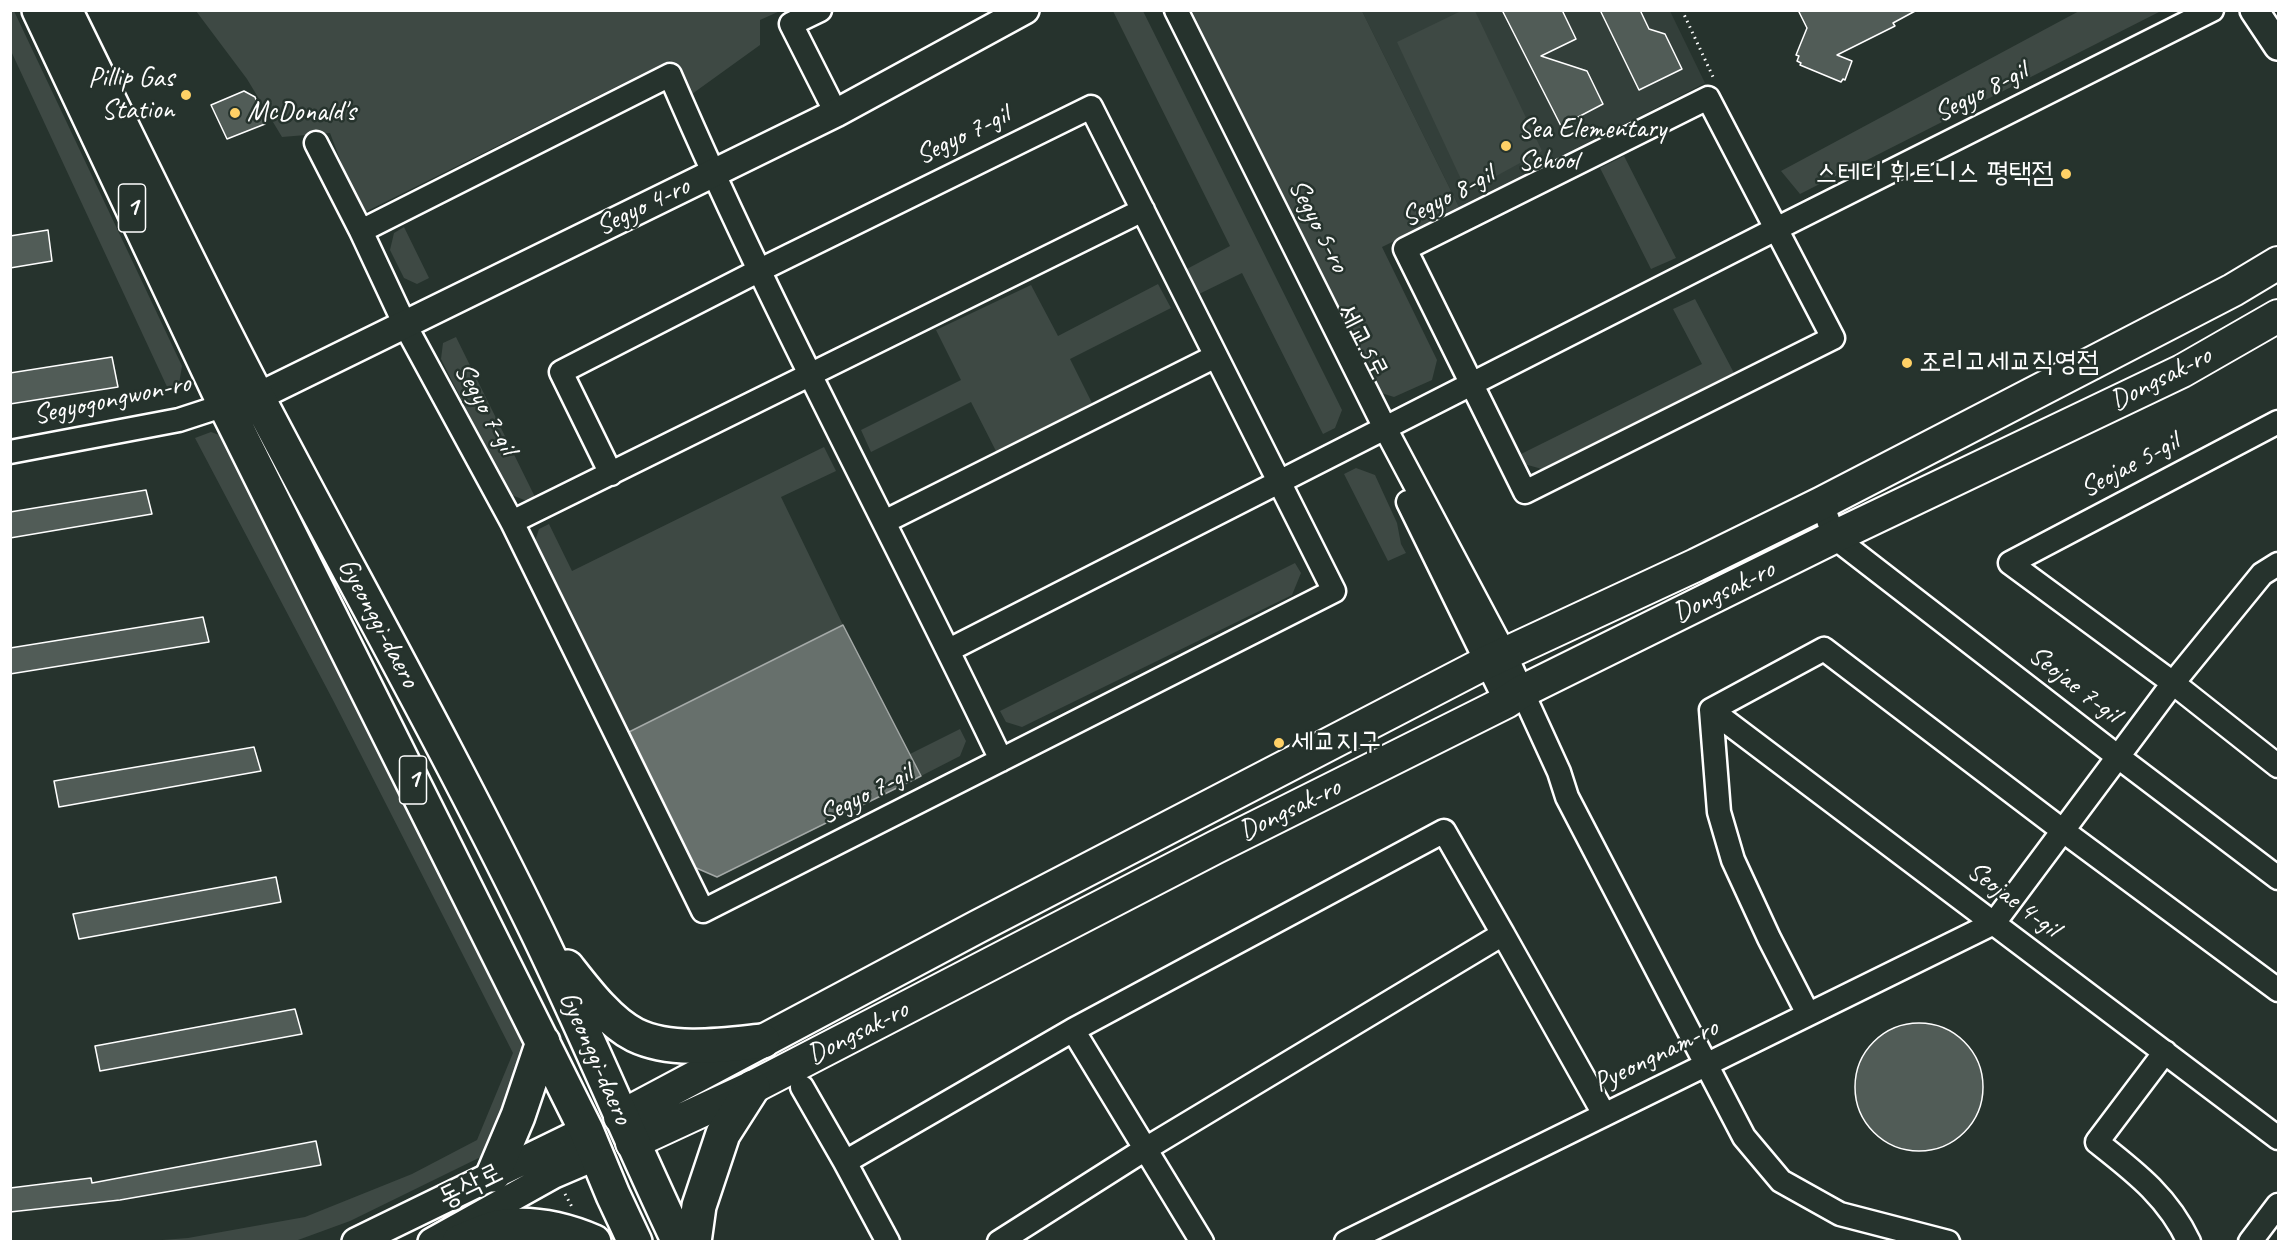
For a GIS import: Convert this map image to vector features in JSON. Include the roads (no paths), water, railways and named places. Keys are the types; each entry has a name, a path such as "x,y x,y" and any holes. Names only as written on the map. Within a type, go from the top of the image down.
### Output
{"main road":[{"name":"Gyeonggi-daero","path":"39,10 225,405 543,1041 635,1242"},
{"name":"Gyeonggi-daero","path":"65,10 258,397 466,789 573,1006 626,1130 679,1242"},
{"name":"Dongsak-ro","path":"626,1130 763,1041 987,921 1495,659 1822,503 2233,290 2278,263"},
{"name":"Dongsak-ro","path":"626,1130 753,1087 1206,852 1514,697 1834,537 2182,371 2278,316"},
{"path":"531,920 586,992 612,1018 635,1035 661,1042 706,1047 763,1041"},
{"path":"493,1175 518,1116 543,1041"},
{"path":"694,1242 699,1206 723,1134 753,1087"},
{"path":"591,1143 626,1130"},
{"path":"459,1242 496,1228 520,1225 544,1227 594,1242"}],"street":[{"path":"819,10 791,24 837,113"},
{"name":"Segyo 4-ro","path":"225,405 258,397 712,172 837,113 1025,10"},
{"name":"세교5로","path":"1160,10 1380,430"},
{"name":"Segyo 5-ro","path":"1176,10 1380,430 1495,659"},
{"name":"Segyo 8-gil","path":"1380,430 2212,10"},
{"path":"2254,10 2278,46"},
{"path":"361,231 670,75 758,271 812,374 1001,760"},
{"name":"Segyo 8-gil","path":"1708,98 1776,229 1833,338 1525,492 1406,249 1708,98"},
{"name":"Segyo 7-gil","path":"316,143 405,325 512,522 703,911 1334,591 1091,107 758,271 561,372 611,474"},
{"path":"512,522 1143,210"},
{"path":"884,522 1216,356"},
{"name":"Segyogongwon-ro","path":"10,452 178,420 225,405"},
{"name":"Seojae 5-gil","path":"2173,683 2010,563 2278,422"},
{"path":"949,650 1380,430"},
{"path":"1822,503 1834,537"},
{"name":"Seojae 7-gil","path":"1834,537 2278,878"},
{"path":"1994,923 2173,683 2262,574 2278,564"},
{"path":"1808,1014 1733,860 1719,812 1711,710 1824,649 2278,990"},
{"path":"1495,659 1514,697 1559,772 1567,797 1744,1137 1781,1181 1840,1214 1948,1242"},
{"path":"2173,683 2278,766"},
{"name":"Seojae 4-gil","path":"1711,710 2278,1138"},
{"path":"845,1162 1073,1030 1444,831 1604,1114"},
{"name":"Pyeongnam-ro","path":"1346,1242 1994,923"},
{"path":"999,1242 1147,1148 1503,934"},
{"path":"1073,1030 1147,1148 1202,1242"},
{"path":"2165,1052 2097,1142 2148,1182 2181,1224 2189,1242"},
{"path":"802,1087 888,1242"},
{"path":"432,1242 554,1174 591,1143"},
{"name":"동삭로","path":"356,1242 493,1175 591,1143"},
{"path":"2250,1242 2278,1205"}],"place":[{"name":"Pillip Gas Station","path":"186,95"},
{"name":"McDonald's","path":"235,113"},
{"name":"Sea Elementary School","path":"1506,146"},
{"name":"스테디 휘트니스 평택점","path":"2066,174"},
{"name":"조리고세교직영점","path":"1907,363"},
{"name":"세교지구","path":"1279,743"}]}
